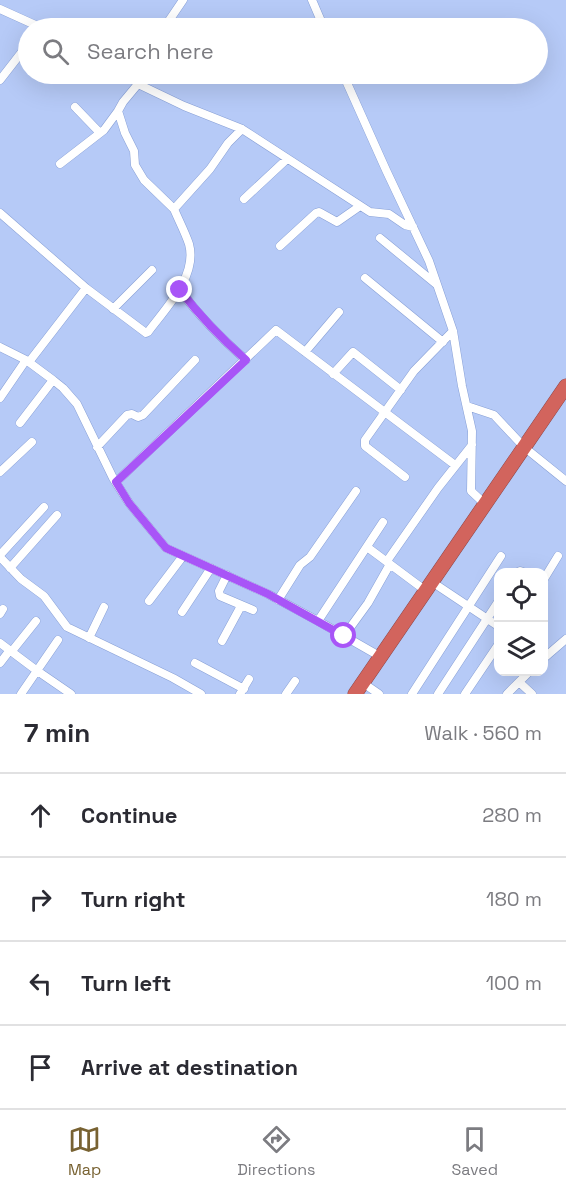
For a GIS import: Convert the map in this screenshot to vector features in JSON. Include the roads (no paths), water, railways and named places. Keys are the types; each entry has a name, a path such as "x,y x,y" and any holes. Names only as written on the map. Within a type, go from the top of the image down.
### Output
{"highway":[{"path":"359,689 566,386"}],"street":[{"path":"171,18 183,0"},
{"path":"312,0 320,18"},
{"path":"0,9 19,18"},
{"path":"0,80 18,57"},
{"path":"60,164 104,130 138,84 184,106 242,129 370,212 389,214 413,228"},
{"path":"348,84 429,261 453,332 472,431 471,491 485,504"},
{"path":"75,107 100,133"},
{"path":"0,213 86,288 146,333 148,332 180,290 190,261 189,246 174,209 144,180 135,165 134,151 118,111"},
{"path":"174,209 242,129"},
{"path":"244,199 286,159"},
{"path":"280,246 316,213 322,213 337,222 360,206"},
{"path":"380,238 437,285"},
{"path":"113,309 153,270"},
{"path":"365,278 442,342"},
{"path":"0,398 86,288"},
{"path":"180,290 220,336 246,360"},
{"path":"305,352 339,312"},
{"path":"116,482 276,330 384,414 455,465"},
{"path":"405,477 365,446 364,440 414,371 453,332"},
{"path":"0,347 27,361 63,388 76,404 129,503 162,544 170,550 278,600 381,657"},
{"path":"333,374 353,352 401,390"},
{"path":"97,447 127,415 138,417 143,415 195,360"},
{"path":"20,423 53,380"},
{"path":"467,406 494,414 524,447 566,481"},
{"path":"0,472 32,442"},
{"path":"344,636 370,600 388,562 455,465 472,445"},
{"path":"278,600 300,565 310,557 356,491"},
{"path":"44,507 0,556 10,568 44,596 67,627 201,694"},
{"path":"10,568 57,515"},
{"path":"318,621 383,522"},
{"path":"367,547 388,562 469,606 494,623"},
{"path":"149,601 183,556"},
{"path":"412,694 501,556"},
{"path":"548,571 558,556"},
{"path":"182,612 212,568"},
{"path":"227,575 220,596 253,610"},
{"path":"222,641 241,606"},
{"path":"89,638 104,607"},
{"path":"438,694 494,609"},
{"path":"0,663 36,621"},
{"path":"548,655 566,639"},
{"path":"21,694 58,640"},
{"path":"0,643 66,693"},
{"path":"465,694 494,651"},
{"path":"195,663 242,691 249,679"},
{"path":"507,694 525,676"},
{"path":"286,694 295,681"},
{"path":"519,682 532,694"},
{"path":"359,689 379,694"}]}
